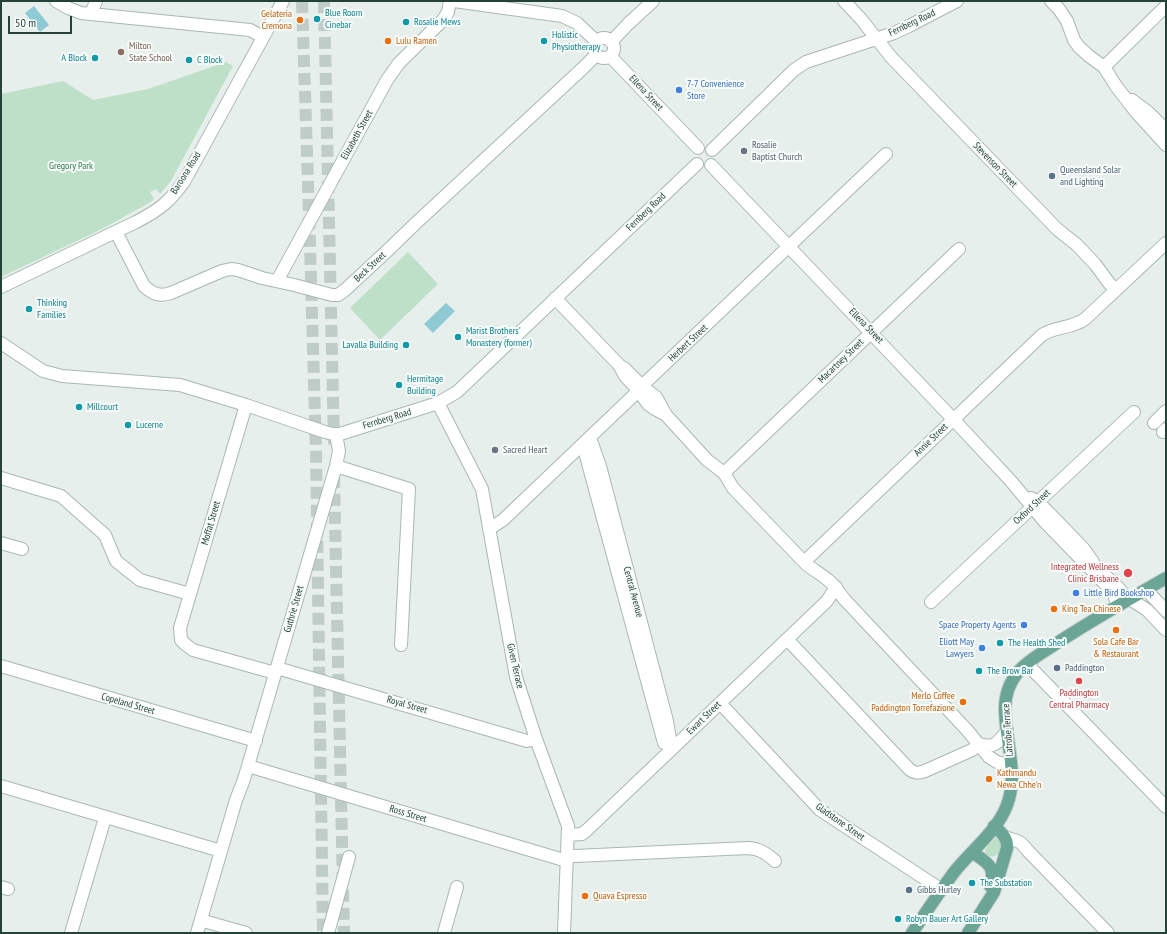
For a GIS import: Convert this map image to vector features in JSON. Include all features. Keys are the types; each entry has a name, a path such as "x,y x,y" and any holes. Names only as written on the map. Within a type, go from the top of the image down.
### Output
{"main road":[{"name":"Latrobe Terrace","path":"912,933 955,871 1004,814 1012,783 1005,710 1007,692 1014,678 1027,664 1073,632 1166,578"},
{"path":"970,928 994,892 1007,844 1005,837 994,826"},
{"path":"970,928 988,891 992,878 990,866 972,852"},
{"path":"982,859 987,861 995,861 1005,852"}],"street":[{"path":"56,1 74,11 91,14 250,30 264,37"},
{"path":"91,14 96,1"},
{"name":"Baroona Road","path":"1,287 146,217 167,202 179,188 283,1"},
{"name":"Elizabeth Street","path":"277,281 387,80 399,63 443,20 448,12 450,1"},
{"path":"454,1 472,2 562,16 577,23 596,41"},
{"path":"611,42 653,1"},
{"name":"Stevenson Street","path":"844,1 892,57 1057,229 1072,241 1090,259 1116,290"},
{"name":"Fernberg Road","path":"712,150 794,70 806,62 910,26 957,1"},
{"path":"1051,1 1067,21 1074,40 1079,48 1104,67 1136,112 1166,145"},
{"path":"1104,67 1166,6"},
{"path":"606,38 613,44 614,51 607,58 601,58 596,55 593,49 596,41 606,38"},
{"name":"Beck Street","path":"116,232 144,286 157,295 166,295 230,269 328,294 334,295 341,293 596,55"},
{"name":"Ellena Street","path":"610,56 698,148"},
{"path":"1120,90 1148,112 1166,130"},
{"path":"707,146 712,150 715,156 711,165 705,167 696,164 694,154 698,148 707,146"},
{"name":"Herbert Street","path":"489,529 503,520 586,442 886,154"},
{"name":"Fernberg Road","path":"336,434 438,403 457,392 696,164"},
{"name":"Ellena Street","path":"711,165 872,332 1018,490 1026,495 1082,548 1107,577"},
{"name":"Annie Street","path":"804,562 1042,335 1050,330 1078,324 1085,319 1166,243"},
{"name":"Macartney Street","path":"724,473 959,249"},
{"path":"556,298 619,366 625,376 641,389 646,402 666,415 707,460 724,473 733,488 804,562 814,578 834,589 845,600 988,755 998,762 1011,765"},
{"path":"1,343 43,371 62,376 180,385 246,405 325,432 336,434"},
{"name":"Given Terrace","path":"438,403 482,489 516,677 536,739 566,816 568,835 564,933"},
{"name":"Moffat Street","path":"182,640 180,628 246,405"},
{"path":"1154,423 1166,411"},
{"name":"Oxford Street","path":"931,602 1134,412"},
{"name":"Guthrie Street","path":"198,933 236,800 256,741 336,466 339,451 336,434"},
{"name":"Central Avenue","path":"586,442 663,741 671,750"},
{"path":"336,466 409,489 401,645"},
{"path":"1,478 61,496 105,535 116,561 140,580 190,594"},
{"name":"Ellena Street","path":"1035,504 1080,558 1113,592 1126,602"},
{"path":"1,543 22,549"},
{"name":"Ellena Street","path":"1080,558 1120,588 1126,602"},
{"name":"Ewart Street","path":"568,835 582,834 587,830 827,601 834,589"},
{"path":"1148,589 1151,595 1166,611"},
{"path":"1126,602 1147,610 1166,630"},
{"path":"787,639 915,773 925,771 970,751 979,744"},
{"name":"Royal Street","path":"182,640 184,644 193,650 276,670 527,741 536,739"},
{"path":"1027,664 1166,807"},
{"name":"Copeland Street","path":"1,666 256,741"},
{"name":"Gladstone Street","path":"720,703 820,810 942,890"},
{"path":"979,744 988,746 994,745 1007,731"},
{"name":"Ross Street","path":"248,766 567,858 575,856 748,848 761,850 767,853 775,861"},
{"name":"Guthrie Street","path":"205,928 242,802 243,782"},
{"path":"1,786 105,818 221,851"},
{"path":"70,933 105,818"},
{"path":"1005,837 1020,842 1108,933"},
{"path":"1005,852 1016,848 1028,850"},
{"path":"328,933 349,857"},
{"path":"444,933 457,887"},
{"path":"205,928 246,933"}],"green space":[{"name":"Gregory Park","path":"226,62 233,66 171,181 160,194 156,189 150,192 154,199 149,203 102,229 1,277 1,94 63,81 93,100 148,89"},
{"path":"408,252 438,284 380,340 350,308"},
{"path":"998,837 1002,843 1000,853 993,857 986,855 985,851 989,845"}],"water":[{"path":"34,6 49,25 40,32 25,13"},
{"path":"446,303 455,311 433,333 424,324"}],"tunnel":[{"path":"302,1 316,451 323,933"},
{"path":"324,1 334,444"},
{"path":"334,476 344,933"}],"place":[{"name":"Blue Room Cinebar","path":"317,19"},
{"name":"Gelateria Cremona","path":"300,20"},
{"name":"Rosalie Mews","path":"406,22"},
{"name":"Lulu Ramen","path":"388,41"},
{"name":"Holistic Physiotherapy","path":"544,41"},
{"name":"Milton State School","path":"121,52"},
{"name":"A Block","path":"95,58"},
{"name":"C Block","path":"189,60"},
{"name":"7-7 Convenience Store","path":"679,90"},
{"name":"Rosalie Baptist Church","path":"744,151"},
{"name":"Queensland Solar and Lighting","path":"1052,176"},
{"name":"Thinking Families","path":"29,309"},
{"name":"Marist Brothers' Monastery (former)","path":"458,337"},
{"name":"Lavalla Building","path":"406,345"},
{"name":"Hermitage Building","path":"399,385"},
{"name":"Millcourt","path":"79,407"},
{"name":"Lucerne","path":"128,425"},
{"name":"Sacred Heart","path":"495,450"},
{"name":"Integrated Wellness Clinic Brisbane","path":"1128,573"},
{"name":"Little Bird Bookshop","path":"1076,593"},
{"name":"King Tea Chinese","path":"1054,609"},
{"name":"Space Property Agents","path":"1024,625"},
{"name":"Sola Cafe Bar & Restaurant","path":"1116,630"},
{"name":"The Health Shed","path":"1000,643"},
{"name":"Eliott May Lawyers","path":"982,648"},
{"name":"Paddington","path":"1057,668"},
{"name":"The Brow Bar","path":"979,671"},
{"name":"Paddington Central Pharmacy","path":"1079,681"},
{"name":"Merlo Coffee Paddington Torrefazione","path":"963,702"},
{"name":"Kathmandu Newa Chhe'n","path":"989,779"},
{"name":"The Substation","path":"972,883"},
{"name":"Gibbs Hurley","path":"909,890"},
{"name":"Quava Espresso","path":"585,896"},
{"name":"Robyn Bauer Art Gallery","path":"898,919"}]}
